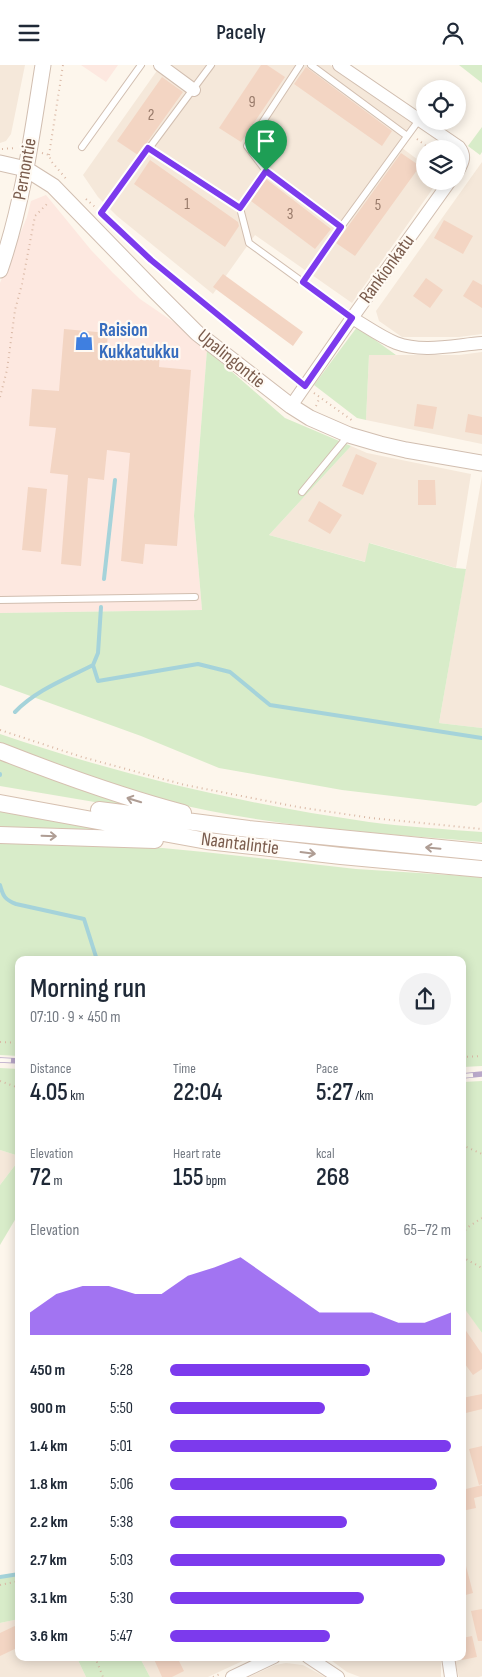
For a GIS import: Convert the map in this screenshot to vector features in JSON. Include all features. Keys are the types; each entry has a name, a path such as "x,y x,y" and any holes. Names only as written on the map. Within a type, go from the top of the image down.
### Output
{"main road":[{"path":"0,751 98,788 142,802 249,829"},
{"name":"Naantalintie","path":"0,795 119,813 249,829 482,852"},
{"name":"Naantalintie","path":"0,803 207,841 482,869"},
{"path":"0,835 207,841"}],"street":[{"name":"Pernontie","path":"0,270 17,211 26,169 43,65"},
{"path":"160,65 194,90"},
{"path":"339,65 416,119"},
{"path":"433,130 448,140"},
{"name":"Upalingontie","path":"0,163 26,169 57,191 197,333 291,406 310,418 352,429 406,450 482,463"},
{"name":"Rankionkatu","path":"291,406 444,190"},
{"path":"352,318 384,337 408,346 426,348 482,343"},
{"path":"232,1677 266,1661"},
{"path":"314,1661 338,1677"},
{"path":"449,1661 451,1677"}],"lane":[{"path":"82,147 141,65"},
{"path":"101,213 212,65"},
{"path":"300,65 247,146 266,171 341,227"},
{"path":"311,65 407,136"},
{"path":"303,282 416,125"},
{"path":"148,148 240,208 248,243 352,318"},
{"path":"240,208 266,171"},
{"path":"302,492 352,429"},
{"path":"0,600 196,597"}],"path":[{"path":"63,65 49,155 71,183"},
{"path":"0,149 15,148 49,155"},
{"path":"82,195 151,260 305,386 352,429"},
{"path":"0,397 7,370 15,310 24,275 35,216 53,198"},
{"path":"1,731 91,760 186,785 298,807 422,824 482,829"},
{"path":"0,1042 15,1043"},
{"path":"466,1057 482,1056"},
{"path":"0,1081 15,1087"},
{"path":"466,1147 482,1154"},
{"path":"476,1151 482,1151"},
{"path":"466,1229 482,1218"},
{"path":"466,1259 482,1268"},
{"path":"0,1585 15,1582"},
{"path":"96,1661 102,1677"}],"shaded area":[{"path":"0,65 25,65 11,134 6,141 0,143"},
{"path":"81,65 118,65 106,82"},
{"path":"161,65 296,65 301,68 304,65 330,65 413,123 398,145 416,158 416,190 432,190 352,303 255,235 213,294 117,216 98,197 83,175"},
{"path":"482,162 482,334 459,337 402,337 379,321 376,311 462,190 466,190 466,184"},
{"path":"46,195 91,250 140,299 178,325 207,350 194,516 202,610 0,613 0,283 27,217 31,201"},
{"path":"482,352 482,444 366,420 369,355 459,355"},
{"path":"351,446 367,453 471,474 456,568 370,543 366,562 269,535"},
{"path":"482,476 482,728 439,723"},
{"path":"0,1150 15,1155 15,1165 0,1185"},
{"path":"466,1309 482,1333 482,1676 459,1677 455,1661 466,1661"},
{"path":"15,1620 15,1661 78,1661 86,1677 0,1677 0,1623"},
{"path":"142,1661 243,1661 208,1677 150,1677"},
{"path":"332,1661 441,1661 441,1677 360,1677 347,1672"},
{"path":"286,1663 303,1665 325,1677 249,1677 275,1665"}],"green space":[{"path":"459,65 482,65 482,83"},
{"path":"482,127 482,152 480,155 468,146"},
{"path":"357,327 396,355 369,355 366,420 357,418 314,385"},
{"path":"207,350 285,418 351,446 269,535 365,562 369,543 455,568 466,569 439,723 482,728 482,802 476,806 342,790 219,768 141,736 0,685 0,613 202,610 194,516"},
{"path":"0,734 91,763 182,787 322,815 411,827 482,832 482,842 323,828 204,810 165,801 103,782 0,744"},
{"path":"0,757 64,784 131,807 0,786"},
{"path":"0,808 114,831 0,829"},
{"path":"0,843 152,847 356,869 482,877 482,1066 466,1067 466,956 15,956 15,1056 0,1055"},
{"path":"0,1068 15,1069 15,1155 0,1150"},
{"path":"482,1081 482,1333 466,1311 466,1082"},
{"path":"15,1165 15,1220 0,1245 0,1185"},
{"path":"15,1575 15,1620 0,1623 0,1577"},
{"path":"78,1661 142,1661 150,1677 86,1677"}],"building":[{"path":"261,65 267,65 285,77 241,142 219,128"},
{"path":"306,67 392,131 382,146 294,84"},
{"path":"162,77 183,92 138,155 117,141"},
{"path":"401,153 416,163 416,172 355,256 336,243"},
{"path":"150,160 238,222 239,226 225,247 134,184"},
{"path":"266,179 331,229 315,249 251,201"},
{"path":"444,220 473,236 463,254 434,238"},
{"path":"223,274 303,332 293,346 213,287"},
{"path":"426,278 443,290 430,308 413,296"},
{"path":"473,280 482,285 482,308 463,296"},
{"path":"64,329 108,333 107,346 160,350 159,367 191,370 177,546 145,544 143,564 121,561 130,453 107,450 104,480 88,478 81,566 61,564 68,475 50,473 56,428 29,426 32,389 59,391"},
{"path":"417,404 437,407 433,429 414,426"},
{"path":"468,414 482,417 482,435 465,432"},
{"path":"356,454 377,463 363,495 342,486"},
{"path":"418,480 435,480 436,505 418,505"},
{"path":"28,487 47,489 41,552 22,550"},
{"path":"319,501 342,515 330,534 308,521"},
{"path":"466,1331 482,1354 482,1369 473,1375 466,1365"},
{"path":"482,1394 482,1409 466,1413 466,1397"},
{"path":"482,1446 482,1484 479,1485 469,1449"},
{"path":"482,1485 482,1496 474,1498 476,1508 466,1510 466,1489"},
{"path":"466,1566 473,1593 466,1595"},
{"path":"482,1609 482,1641 478,1641 471,1611"},
{"path":"15,1626 15,1649 0,1656 0,1633"},
{"path":"472,1636 477,1657 466,1659 466,1637"},
{"path":"155,1661 179,1661 184,1671 172,1677 162,1677"}],"waterway":[{"path":"104,579 115,480"},
{"path":"93,665 98,653 101,607"},
{"path":"15,712 32,697 93,665 98,681 198,664 230,672 270,705 482,738"},
{"path":"0,885 5,897 16,904 84,919 96,956"},
{"path":"0,1577 15,1575"}],"railway":[{"path":"0,1060 15,1061"},
{"path":"466,1076 482,1074"}],"place":[{"name":"Raision Kukkatukku","path":"84,341"}],"route":[{"path":"148,148 240,208 266,171 341,227 303,282 352,318 305,386 151,260 101,213 148,148"}]}
